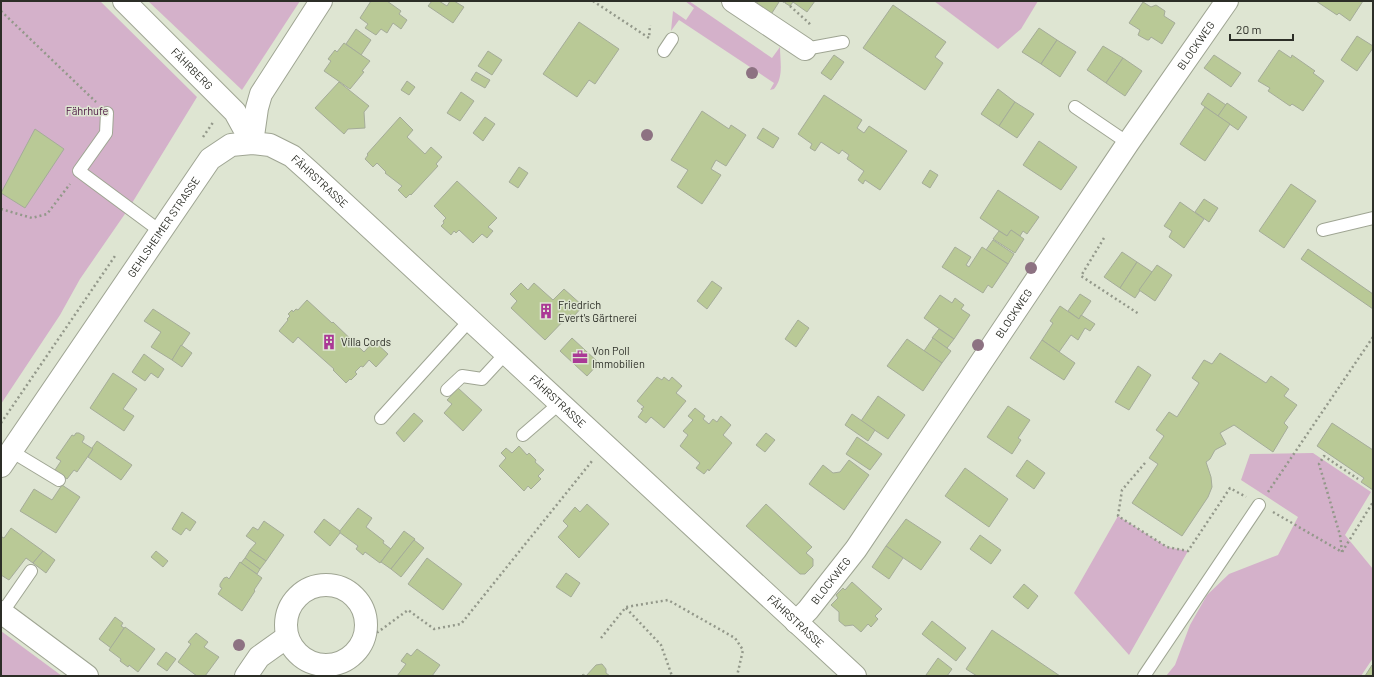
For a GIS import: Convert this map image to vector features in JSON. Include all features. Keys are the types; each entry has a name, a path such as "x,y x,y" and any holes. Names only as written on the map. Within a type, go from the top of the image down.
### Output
{"street":[{"name":"FÄHRBERG","path":"124,1 235,112 252,143"},
{"path":"252,143 257,108 261,94 321,1"},
{"path":"733,1 805,49"},
{"name":"BLOCKWEG","path":"796,622 808,610 856,549 1128,143 1226,1"},
{"name":"GEHLSHEIMER STRASSE","path":"6,459 210,159 231,145 252,143"},
{"name":"FÄHRSTRASSE","path":"252,143 270,145 292,156 855,676"},
{"path":"330,584 345,588 358,598 365,613 367,629 362,644 352,656 338,664 323,665 308,661 295,651 287,637 285,622 290,606 300,593 314,586 330,584"},
{"path":"1,612 87,676"},
{"path":"246,676 259,658 287,637"}],"lane":[{"path":"664,51 672,39"},
{"path":"805,49 843,42"},
{"path":"1075,108 1128,143"},
{"path":"107,113 106,133 79,171 160,231"},
{"path":"1323,230 1373,218"},
{"path":"382,418 470,320"},
{"path":"447,390 462,376 482,379 506,353"},
{"path":"523,435 560,403"},
{"path":"6,459 59,480"},
{"path":"1144,676 1259,504"},
{"path":"1,612 31,571"}],"path":[{"path":"593,1 648,38 650,25"},
{"path":"1,11 107,113"},
{"path":"1,209 32,218 46,214 79,171"},
{"path":"1104,238 1081,276 1139,314"},
{"path":"1259,504 1373,337"},
{"path":"367,629 378,632 408,610 434,629 461,624 605,444"},
{"path":"1342,552 1340,536 1319,464 1324,456 1358,479"},
{"path":"601,638 626,607 668,600 735,638 743,650 738,676"},
{"path":"626,607 661,645 672,676"}],"green space":[{"name":"Fährhufe","path":"1,1 100,1 197,97 129,208 80,279 60,315 1,404"},
{"path":"148,1 300,1 242,90"},
{"path":"685,1 689,1 772,58 780,47 780,74 774,89 770,90 774,83 679,20 671,31 673,11 686,20 694,8"},
{"path":"934,1 1038,1 1021,29 998,49"},
{"path":"1313,453 1371,492 1345,535 1373,569 1373,658 1361,676 1166,676 1175,665 1190,625 1207,595 1229,574 1278,555 1298,517 1241,480 1250,454"},
{"path":"1118,516 1167,547 1188,551 1129,655 1074,593"},
{"path":"1,631 62,676 1,676"}],"building":[{"path":"371,1 387,1 401,11 399,14 407,20 401,29 393,23 387,33 381,29 376,35 365,28 368,24 360,18"},
{"path":"432,1 439,1 447,6 450,1 454,1 464,7 453,23 428,6"},
{"path":"758,1 779,2 770,16 755,6"},
{"path":"786,1 815,1 807,12 793,2 790,6 785,3"},
{"path":"1316,1 1363,1 1350,21 1339,13 1337,15"},
{"path":"1143,2 1151,7 1156,5 1165,11 1164,16 1175,23 1162,44 1151,37 1147,40 1138,35 1140,30 1129,23"},
{"path":"893,5 946,42 935,57 943,63 925,90 863,48"},
{"path":"579,22 619,49 595,84 589,80 577,97 543,74"},
{"path":"1039,28 1057,40 1041,64 1022,52"},
{"path":"356,29 371,40 361,55 346,44"},
{"path":"1357,36 1373,46 1373,48 1357,71 1341,60"},
{"path":"1057,40 1076,52 1060,77 1041,64"},
{"path":"344,43 370,61 362,71 364,72 350,89 324,71 331,61 328,59 335,50 337,52"},
{"path":"1103,46 1123,58 1106,83 1087,70"},
{"path":"1279,50 1291,58 1292,55 1315,71 1313,73 1324,81 1303,111 1292,104 1290,106 1268,91 1270,88 1258,81"},
{"path":"488,51 502,60 492,75 478,66"},
{"path":"834,55 844,62 831,80 821,73"},
{"path":"1214,55 1241,73 1231,87 1204,68"},
{"path":"1123,58 1142,71 1125,96 1106,83"},
{"path":"476,72 490,80 485,88 471,80"},
{"path":"407,81 415,87 409,95 401,90"},
{"path":"339,82 369,106 364,112 365,128 348,129 344,134 315,108"},
{"path":"998,89 1015,102 999,126 981,114"},
{"path":"461,92 474,101 460,121 447,113"},
{"path":"1208,93 1226,105 1218,116 1201,104"},
{"path":"824,95 862,120 857,128 864,133 869,126 907,151 880,190 865,180 863,184 858,180 864,171 847,159 849,155 842,150 839,154 821,142 815,151 810,148 812,144 798,134"},
{"path":"1015,102 1034,114 1017,138 999,126"},
{"path":"1227,103 1247,117 1238,130 1218,116"},
{"path":"1205,107 1230,124 1205,161 1180,144"},
{"path":"702,111 729,129 731,125 746,135 726,166 716,160 711,169 721,175 702,204 677,187 688,170 671,160"},
{"path":"400,117 413,130 407,137 425,154 431,147 442,157 436,164 438,166 411,195 410,194 406,198 398,190 402,186 385,173 386,172 377,163 373,167 365,159 368,155 367,154"},
{"path":"485,117 495,124 483,141 473,133"},
{"path":"763,128 779,138 773,148 757,138"},
{"path":"35,129 64,149 25,208 1,193"},
{"path":"1039,141 1077,167 1061,190 1023,165"},
{"path":"519,167 528,173 518,188 509,182"},
{"path":"930,170 938,175 930,188 922,183"},
{"path":"457,181 497,218 488,227 493,231 487,238 482,234 473,243 459,230 456,233 454,231 451,235 441,226 446,218 434,206"},
{"path":"1291,184 1316,201 1284,248 1259,231"},
{"path":"998,190 1039,217 1027,234 1023,231 1020,236 1011,230 1007,236 980,218"},
{"path":"1204,199 1218,208 1209,222 1195,212"},
{"path":"1180,202 1204,219 1184,248 1169,237 1172,231 1164,226"},
{"path":"1011,230 1024,239 1015,253 993,239 999,231 1007,236"},
{"path":"993,240 1014,254 1008,264 986,250"},
{"path":"955,247 971,257 966,265 969,267 982,247 1008,264 992,288 988,285 983,293 942,267"},
{"path":"1308,249 1373,294 1373,309 1301,259"},
{"path":"1122,252 1137,262 1120,288 1104,277"},
{"path":"1137,262 1152,272 1135,298 1120,288"},
{"path":"1157,265 1172,275 1155,301 1139,290"},
{"path":"712,281 722,288 707,309 697,301"},
{"name":"Friedrich Evert's Gärtnerei","path":"521,283 528,290 534,283 553,300 564,289 583,306 573,317 570,314 545,340 511,308 517,301 510,294"},
{"path":"1080,294 1091,301 1079,319 1068,311"},
{"path":"940,295 952,303 955,298 964,305 961,309 970,315 954,339 924,318"},
{"name":"Villa Cords","path":"307,300 332,323 333,322 364,352 374,341 388,354 376,367 369,360 363,367 361,366 355,372 357,374 351,380 350,379 346,383 333,370 334,369 298,337 293,343 279,331 288,320 287,319 290,316 288,314 292,310 293,312 296,309 298,310"},
{"path":"1060,306 1079,319 1081,315 1095,324 1090,331 1085,328 1078,340 1071,335 1059,352 1042,340 1053,323 1050,321"},
{"path":"153,309 190,333 172,360 151,347 161,332 144,321"},
{"path":"798,320 809,328 796,347 785,339"},
{"path":"939,329 954,339 947,348 932,338"},
{"name":"Von Poll Immobilien","path":"572,338 599,363 587,376 560,351"},
{"path":"933,338 951,351 942,363 924,351"},
{"path":"907,339 942,363 923,391 887,366"},
{"path":"1042,340 1075,363 1064,380 1030,358"},
{"path":"181,345 192,353 182,367 172,360"},
{"path":"1220,353 1266,383 1271,376 1289,389 1284,396 1297,405 1284,423 1288,427 1273,452 1234,425 1220,433 1226,444 1215,450 1210,459 1206,462 1211,477 1212,487 1208,497 1182,536 1132,503 1158,464 1149,458 1164,436 1156,430 1169,412 1177,417 1199,383 1192,378 1204,360 1212,364"},
{"path":"144,354 164,369 158,378 151,373 145,381 132,372"},
{"path":"1138,366 1151,375 1129,410 1115,402"},
{"path":"113,373 137,389 123,409 134,416 124,431 90,408"},
{"path":"657,377 662,380 664,377 669,381 672,377 682,386 676,393 686,401 664,428 651,417 646,423 638,417 643,410 641,409 644,407 637,401"},
{"path":"458,388 482,410 463,431 444,413 452,404 447,400"},
{"path":"878,396 905,415 888,439 861,421"},
{"path":"1008,406 1030,420 1018,438 1021,440 1012,454 987,437"},
{"path":"695,408 705,416 703,419 709,424 713,419 717,422 721,416 731,425 723,435 732,443 709,471 708,469 704,474 696,468 700,463 680,446 688,435 683,431 693,420 688,416"},
{"path":"414,413 423,421 404,442 396,433"},
{"path":"852,414 875,430 868,441 845,425"},
{"path":"1332,423 1373,450 1373,490 1361,482 1364,478 1317,446"},
{"path":"76,433 84,436 82,442 93,449 77,472 74,470 67,479 55,470 61,461 56,458 72,435 74,436"},
{"path":"766,433 775,440 765,452 756,445"},
{"path":"857,437 882,454 870,470 846,454"},
{"path":"97,441 132,465 121,480 88,457"},
{"path":"519,446 527,455 529,453 536,460 535,462 544,470 538,476 541,479 531,489 528,486 524,491 499,466 506,458 501,453 506,448 512,453"},
{"path":"849,460 869,475 844,510 809,484 823,465 833,473 840,472"},
{"path":"1027,460 1045,473 1034,489 1016,476"},
{"path":"965,468 1008,499 989,527 945,496"},
{"path":"62,485 80,497 56,533 20,511 34,489 52,500"},
{"path":"587,504 609,524 579,558 558,537 568,526 563,521 575,507 580,512"},
{"path":"766,504 812,547 806,553 813,559 813,566 805,574 800,574 746,526"},
{"path":"358,508 372,518 366,527 384,541 383,543 391,549 380,563 365,552 363,555 356,549 358,546 339,532"},
{"path":"182,512 196,522 190,531 186,528 181,535 172,529"},
{"path":"324,519 340,531 330,546 314,532"},
{"path":"906,519 941,542 921,570 886,546"},
{"path":"264,521 284,535 266,561 250,550 256,543 246,536 253,527 258,530"},
{"path":"11,528 43,551 33,563 26,558 9,580 1,575 1,539 2,537 4,538"},
{"path":"404,531 415,539 391,569 381,562"},
{"path":"980,535 1001,550 991,564 970,549"},
{"path":"414,540 424,548 401,577 391,569"},
{"path":"886,546 903,558 889,579 872,567"},
{"path":"250,550 266,561 260,569 245,558"},
{"path":"43,551 55,560 46,573 33,563"},
{"path":"156,551 168,561 163,567 151,557"},
{"path":"245,558 260,569 257,574 241,563"},
{"path":"427,558 462,584 443,610 408,584"},
{"path":"240,562 262,578 242,611 218,594 222,588 220,587 220,584 224,578 227,577 229,579"},
{"path":"566,573 580,583 571,597 556,587"},
{"path":"852,582 882,609 875,616 878,619 871,627 868,624 861,632 853,625 845,626 839,621 839,612 831,605 838,598 836,595 843,588 845,590"},
{"path":"1024,584 1038,596 1028,609 1013,597"},
{"path":"115,617 123,623 121,626 124,628 111,648 99,639"},
{"path":"932,621 966,648 956,661 922,634"},
{"path":"125,627 155,649 138,672 129,665 128,667 120,661 121,659 109,650"},
{"path":"992,630 1060,676 977,676 966,669"},
{"path":"196,633 208,642 204,647 219,657 205,676 197,676 178,662 191,644 188,642"},
{"path":"417,649 440,665 432,676 397,676 406,664 401,661 407,653 411,656"},
{"path":"166,652 176,659 167,671 157,664"},
{"path":"938,658 952,669 947,676 927,676 926,675"},
{"path":"602,664 606,669 606,673 610,676 586,676 596,665"},
{"path":"1372,665 1373,676 1365,676"}],"place":[{"name":"Friedrich Evert's Gärtnerei","path":"546,311"},
{"name":"Villa Cords","path":"329,342"},
{"name":"Von Poll Immobilien","path":"580,357"}]}
